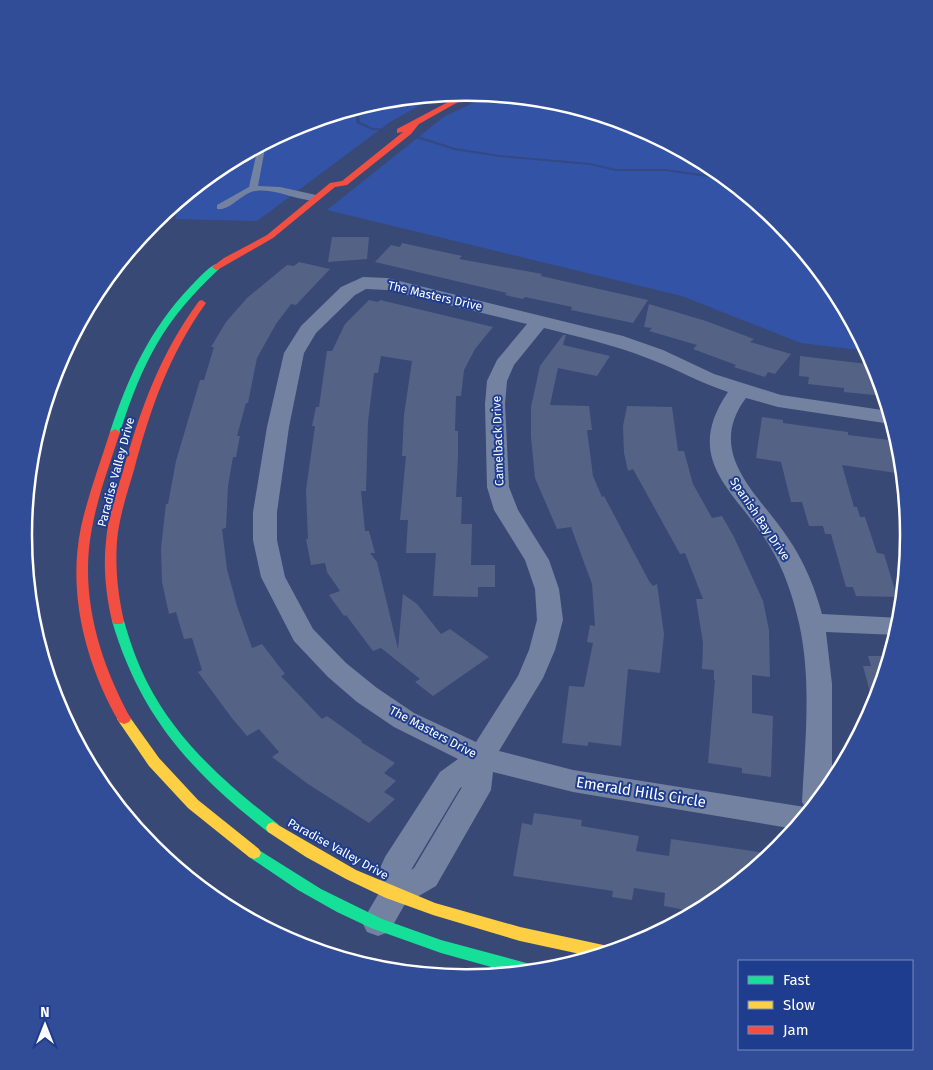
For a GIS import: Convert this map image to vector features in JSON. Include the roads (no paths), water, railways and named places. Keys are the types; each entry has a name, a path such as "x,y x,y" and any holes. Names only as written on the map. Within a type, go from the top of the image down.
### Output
{"street":[{"name":"Paradise Valley Drive","path":"452,101 401,130 333,180 333,186 250,249 230,256 182,300 158,329 144,355 113,438 89,514 83,552 82,588 85,620 95,658 116,708 143,749 212,823 271,866 334,903 451,950 510,966"},
{"name":"Paradise Valley Drive","path":"242,266 249,260 250,249"},
{"name":"The Masters Drive","path":"481,757 404,720 367,695 336,670 304,636 273,577 265,540 265,512 278,427 294,353 308,330 348,291 363,283 387,284 616,340 656,354 707,378 778,401 825,410 884,417"},
{"name":"Paradise Valley Drive","path":"210,295 180,332 167,356 138,438 117,513 111,550 111,585 117,617 128,654 149,698 173,735 212,777 239,802 292,842 394,895 463,920 540,940 592,950"},
{"name":"Camelback Drive","path":"378,922 394,895 425,876 476,790 481,757 530,678 542,650 550,620 547,589 537,560 506,510 498,487 495,404 497,381 504,364 540,321"},
{"name":"Spanish Bay Drive","path":"741,390 727,407 721,425 721,448 729,473 778,542 796,575 812,623 818,664 818,789"},
{"path":"812,623 891,626"},
{"name":"Emerald Hills Circle","path":"481,757 517,768 573,781 796,818"}],"lane":[{"path":"254,188 261,153"},
{"path":"220,206 254,188 280,190 316,198"}],"waterway":[{"path":"357,115 358,123 372,129 387,130"},
{"path":"411,135 454,149 500,156 590,164 616,170 666,170 712,177"}]}
